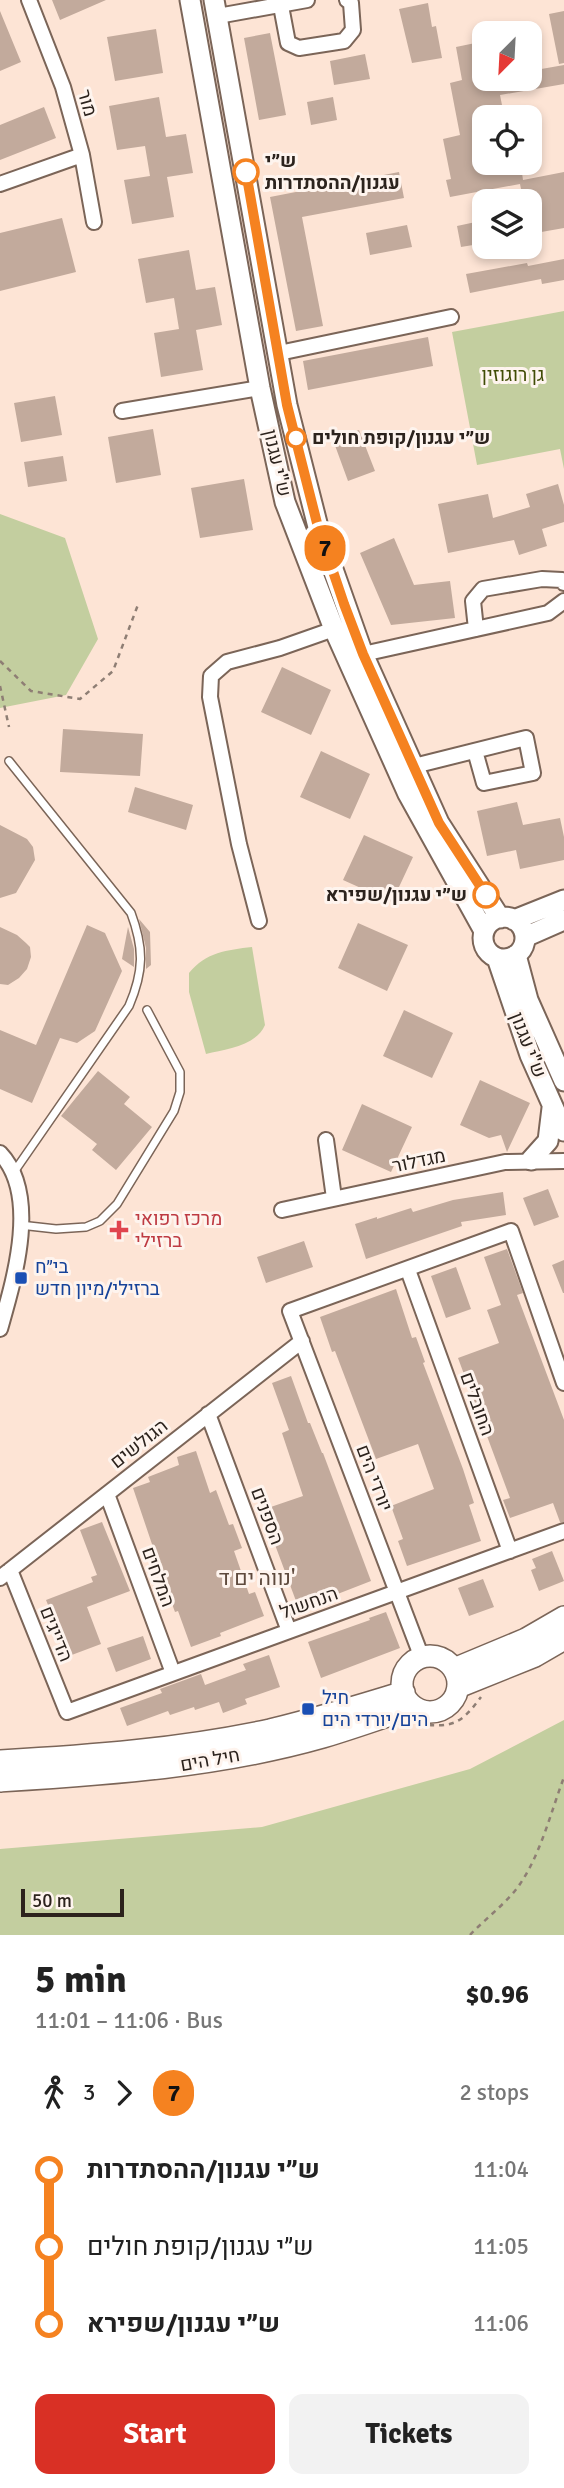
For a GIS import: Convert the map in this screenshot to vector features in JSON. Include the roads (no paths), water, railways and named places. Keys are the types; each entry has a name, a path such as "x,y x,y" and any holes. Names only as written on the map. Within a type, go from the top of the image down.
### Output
{"main road":[{"path":"456,1678 440,1658 422,1658 408,1667 404,1675 409,1700 432,1712 442,1710 450,1704 456,1678 564,1617"},
{"path":"456,1678 535,1656 564,1639"},
{"name":"חיל הים","path":"0,1761 172,1747 409,1700"},
{"name":"חיל הים","path":"0,1781 162,1768 225,1758 323,1737 409,1700"}],"street":[{"name":"מור","path":"29,0 62,87 82,155 94,222"},
{"name":"ש\"י עגנון","path":"190,0 260,388 285,502 334,629 408,794 484,931"},
{"path":"216,8 281,6 307,0"},
{"path":"281,6 288,43 299,48 344,41 353,30 351,3 347,0"},
{"name":"ש\"י עגנון","path":"216,8 287,405 318,527 363,654 439,823 507,919"},
{"path":"0,184 82,155"},
{"path":"279,353 451,317"},
{"path":"122,411 260,388"},
{"path":"476,629 473,601 483,589 542,579 562,580 564,583"},
{"path":"363,654 548,613 564,601"},
{"path":"259,921 236,831 210,697 211,676 227,662 280,648 334,629"},
{"path":"414,766 475,751"},
{"path":"507,919 519,924 525,937 524,944 506,956 491,954 484,944 484,931 493,920 507,919 564,900"},
{"path":"525,937 564,920"},
{"name":"ש\"י עגנון","path":"506,956 564,1081"},
{"name":"ש\"י עגנון","path":"506,956 530,1055 564,1131"},
{"path":"531,1160 548,1141 552,1104"},
{"path":"326,1140 334,1198"},
{"path":"0,1153 13,1172 20,1194 20,1248 5,1289 0,1329"},
{"name":"מגדלור","path":"282,1210 505,1162 564,1161"},
{"path":"408,1270 511,1231 564,1383"},
{"name":"יורדי הים","path":"408,1270 290,1311 422,1658"},
{"name":"החובלים","path":"408,1270 510,1551"},
{"name":"הגולשים","path":"5,1574 302,1341"},
{"name":"הספנים","path":"208,1414 289,1631"},
{"name":"המלחים","path":"107,1494 173,1673"},
{"name":"הנחשול","path":"66,1712 564,1531"},
{"name":"הדייגים","path":"5,1574 66,1712"}],"lane":[{"path":"9,761 131,913 140,935 142,955 137,988 129,1006 13,1172"},
{"path":"20,1225 56,1229 86,1227 100,1221 117,1204 174,1111 180,1092 180,1072 147,1010"}],"place":[{"name":"ש״י עגנון/ההסתדרות","path":"246,172"},
{"name":"ש״י עגנון/קופת חולים","path":"296,438"},
{"name":"ש״י עגנון/שפירא","path":"486,895"},
{"name":"מרכז רפואי ברזילי","path":"119,1230"},
{"name":"בי״ח ברזילי/מיון חדש","path":"21,1278"},
{"name":"חיל הים/יורדי הים","path":"308,1709"}],"district":[{"name":"נווה ים ד'","path":"257,1578"}],"park label":[{"name":"גן רוגוזין","path":"513,375"}]}
